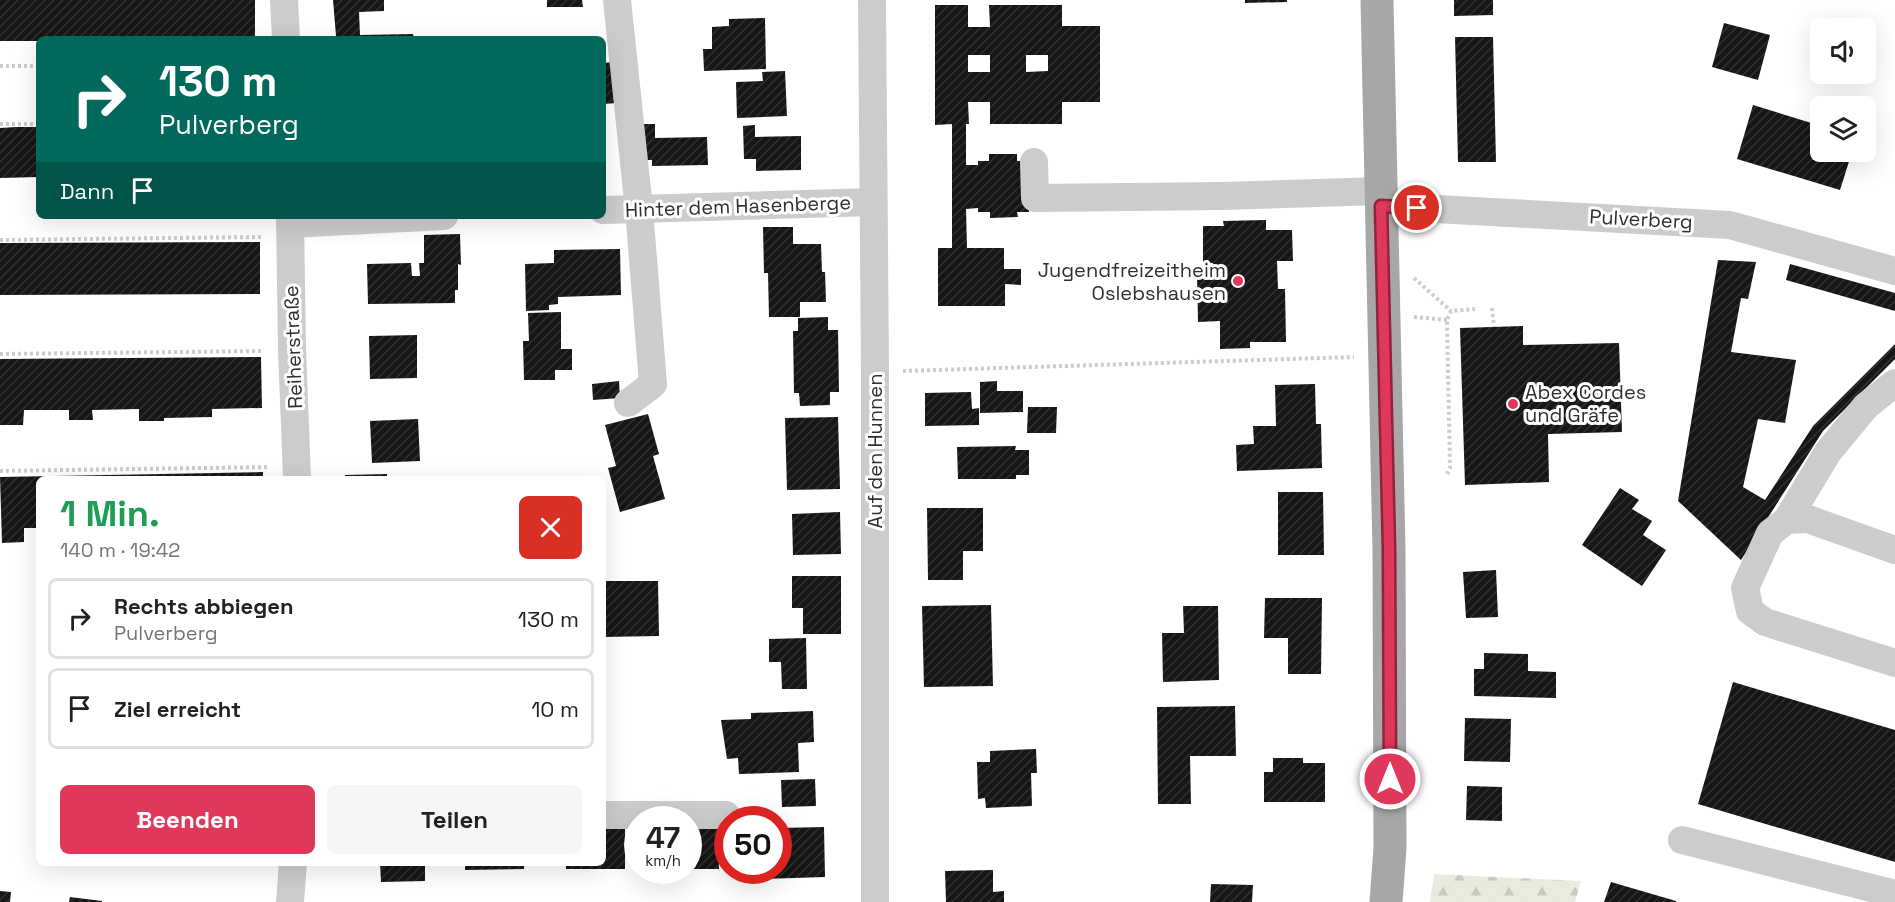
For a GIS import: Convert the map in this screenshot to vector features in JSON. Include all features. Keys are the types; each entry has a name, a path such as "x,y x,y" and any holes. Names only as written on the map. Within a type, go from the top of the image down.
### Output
{"main road":[{"path":"1377,0 1389,550 1390,848 1386,902"}],"street":[{"path":"284,0 286,36"},
{"path":"617,0 639,209 653,384 628,403"},
{"name":"Auf den Hunnen","path":"872,0 876,902"},
{"name":"Pulverberg","path":"1035,162 1035,198 1222,196 1381,198 1730,225 1895,271"},
{"name":"Hinter dem Hasenberge","path":"606,210 873,202"},
{"path":"290,226 398,219"},
{"name":"Reiherstraße","path":"290,226 297,473"},
{"path":"1895,383 1866,406 1828,452 1787,520 1770,533 1745,588 1750,610 1765,622 1895,663"},
{"path":"1787,520 1808,519 1895,550"},
{"path":"606,815 714,815"},
{"path":"1682,840 1895,894"},
{"path":"290,902 293,866"}],"path":[{"path":"0,66 36,66"},
{"path":"0,124 36,124"},
{"path":"0,240 290,226"},
{"path":"1492,308 1494,327"},
{"path":"1447,474 1450,468 1447,320 1451,311 1475,309"},
{"path":"0,354 292,350"},
{"path":"875,372 1330,358"},
{"path":"0,471 297,473"}],"green space":[{"path":"1434,874 1581,881 1575,902 1430,902"}],"building":[{"path":"0,0 255,0 255,36 36,36 36,41 0,41"},
{"path":"333,0 384,0 384,11 359,12 360,35 413,34 413,36 336,36"},
{"path":"547,0 582,0 583,7 547,7"},
{"path":"1245,0 1287,0 1287,2 1245,3"},
{"path":"1454,0 1493,0 1493,15 1454,16"},
{"path":"935,5 968,5 968,27 990,27 989,5 1062,5 1062,26 1100,26 1100,102 1062,102 1062,124 990,124 990,102 968,102 966,165 978,165 978,161 989,161 989,154 1017,154 1017,161 1029,161 1029,212 1017,212 1018,217 990,218 990,212 978,212 978,208 966,209 967,248 1004,248 1004,269 1021,269 1021,285 1005,284 1005,306 938,306 938,248 952,248 952,124 935,125","holes":["968,55 990,55 990,72 968,72","1026,55 1048,55 1048,71 1026,72"]},
{"path":"765,18 766,69 704,71 703,49 712,49 712,27 729,26 729,19"},
{"path":"1724,23 1770,35 1758,80 1712,67"},
{"path":"1455,37 1493,37 1496,162 1458,162"},
{"path":"614,62 618,103 606,104 606,63"},
{"path":"785,71 787,116 737,118 736,82 763,81 762,72"},
{"path":"1753,105 1810,123 1810,162 1849,162 1840,190 1737,159"},
{"path":"639,124 655,124 655,138 707,137 708,165 652,166 652,160 642,160"},
{"path":"755,125 755,137 801,136 801,170 756,171 756,159 744,159 743,126"},
{"path":"36,127 36,177 0,178 0,128"},
{"name":"Jugendfreizeitheim Oslebshausen","path":"1266,220 1266,230 1292,230 1293,261 1277,261 1278,289 1285,289 1286,342 1250,342 1250,348 1220,349 1220,321 1198,322 1197,274 1214,274 1213,263 1203,263 1203,226 1224,226 1223,221"},
{"path":"763,227 793,227 793,244 821,244 826,302 800,302 800,317 769,317 768,273 764,273"},
{"path":"460,234 461,265 458,264 458,290 455,290 455,303 368,304 367,264 411,263 412,276 420,276 419,263 424,263 424,235"},
{"path":"260,242 260,294 0,295 0,243"},
{"path":"620,249 621,295 558,297 558,304 549,305 549,310 526,311 525,264 554,263 554,250"},
{"path":"1718,260 1756,262 1748,299 1741,298 1731,352 1796,360 1785,423 1758,419 1743,487 1765,500 1813,426 1895,344 1895,359 1823,431 1741,560 1678,501"},
{"path":"1790,264 1895,293 1895,311 1786,280"},
{"path":"561,312 561,349 572,349 572,370 555,370 555,380 524,380 523,341 529,341 528,313"},
{"path":"828,317 828,330 838,330 839,392 830,392 830,405 800,406 799,393 794,393 793,331 798,331 798,318"},
{"path":"1523,326 1523,345 1619,343 1622,432 1548,434 1549,482 1465,485 1460,328"},
{"path":"417,335 417,378 370,379 369,336"},
{"path":"261,357 262,408 212,409 212,417 164,418 164,421 139,421 139,409 92,410 93,420 69,420 69,410 24,410 23,425 0,425 0,359"},
{"path":"619,381 620,398 593,400 592,384"},
{"path":"997,381 997,391 1023,391 1023,412 980,413 980,382"},
{"path":"1315,384 1316,424 1321,424 1322,468 1237,471 1236,445 1254,444 1253,426 1276,426 1275,385"},
{"path":"971,392 972,409 979,408 979,425 925,426 925,393"},
{"path":"1028,407 1057,407 1056,433 1027,433"},
{"path":"648,414 659,454 653,456 665,499 620,512 608,468 616,466 605,425"},
{"path":"838,417 840,489 787,490 785,418"},
{"path":"418,419 420,461 372,463 370,421"},
{"path":"1016,446 1015,450 1029,450 1029,475 1016,475 1016,479 958,479 957,447"},
{"path":"263,472 263,476 53,476"},
{"path":"387,474 387,476 345,476"},
{"path":"36,476 36,528 24,528 24,542 2,543 0,477"},
{"path":"1620,488 1639,500 1632,509 1652,521 1643,535 1666,550 1642,586 1582,545"},
{"path":"1278,492 1323,492 1324,555 1278,555"},
{"path":"927,508 983,508 983,551 963,551 963,580 928,580"},
{"path":"840,512 841,554 793,555 792,514"},
{"path":"1496,570 1498,617 1466,618 1463,572"},
{"path":"792,576 841,576 841,634 803,634 803,608 792,608"},
{"path":"606,581 658,581 659,636 606,637"},
{"path":"1265,598 1322,598 1321,674 1288,674 1288,638 1264,638"},
{"path":"991,605 993,686 924,687 922,606"},
{"path":"1183,606 1218,606 1219,680 1163,682 1162,633 1184,633"},
{"path":"806,638 807,689 782,689 781,662 769,662 769,639"},
{"path":"1484,653 1528,654 1528,671 1556,672 1556,698 1474,696 1474,669 1484,669"},
{"path":"1733,682 1895,730 1895,862 1698,804"},
{"path":"1235,706 1236,756 1190,756 1191,804 1158,804 1157,707"},
{"path":"813,711 814,742 798,743 799,772 739,774 738,758 727,759 721,720 751,719 751,713"},
{"path":"1465,718 1511,719 1510,762 1464,761"},
{"path":"1036,749 1037,773 1031,773 1032,806 986,808 985,798 978,799 977,762 990,762 990,751"},
{"path":"1273,758 1303,758 1303,763 1325,763 1325,802 1264,802 1264,772 1273,772"},
{"path":"815,779 816,806 782,806 781,780"},
{"path":"1467,786 1502,787 1502,821 1466,820"},
{"path":"702,825 714,825 714,869 702,869"},
{"path":"606,826 624,826 624,869 566,869 566,866 606,866"},
{"path":"824,827 825,877 792,878 792,828"},
{"path":"380,866 425,866 425,881 381,882"},
{"path":"465,866 524,866 524,869 465,870"},
{"path":"993,870 993,892 1004,891 1004,902 946,902 945,871"},
{"path":"1611,882 1676,901 1676,902 1604,902"},
{"path":"1211,884 1253,885 1252,902 1210,902"},
{"path":"0,891 11,892 10,902 0,902"},
{"path":"70,897 102,901 102,902 69,902"}],"place":[{"name":"Jugendfreizeitheim Oslebshausen","path":"1238,281"},
{"name":"Abex Cordes und Gräfe","path":"1513,404"}],"route":[{"path":"1390,779 1389,550 1381,206 1417,208"}]}
